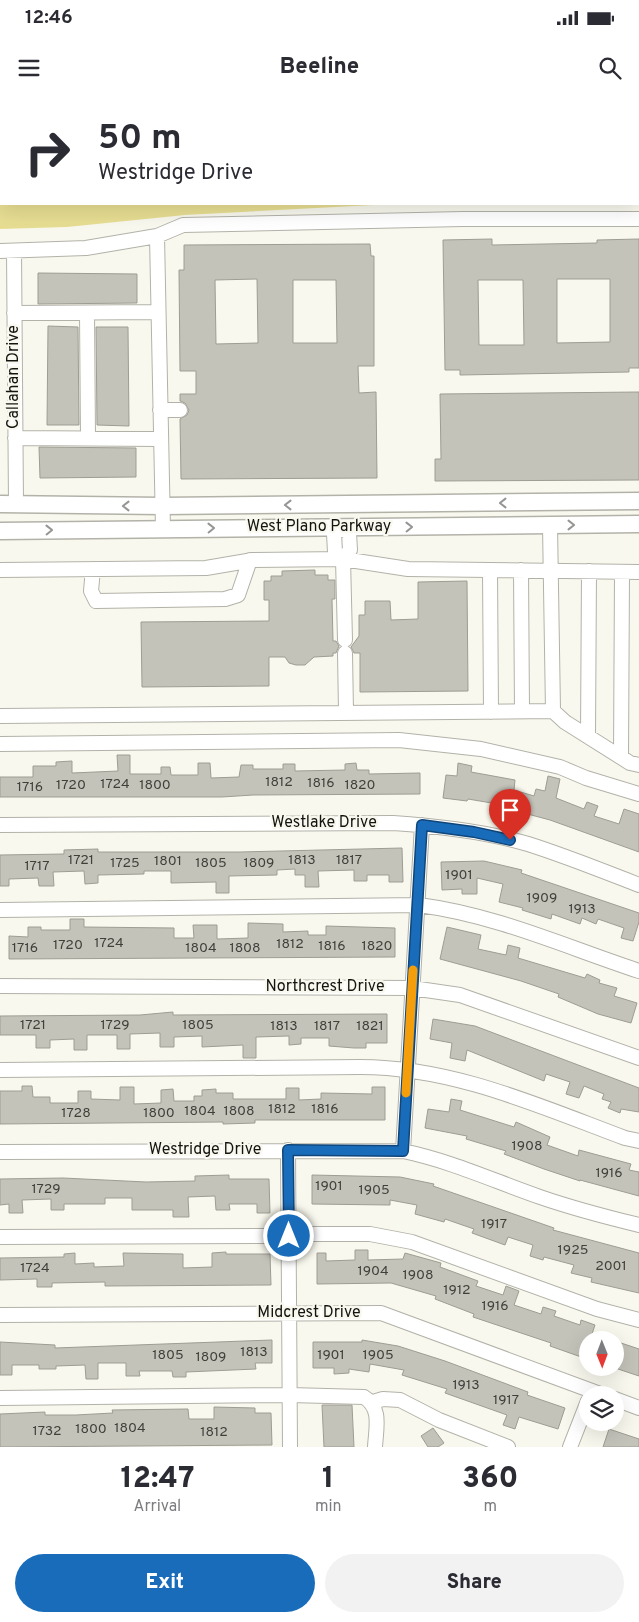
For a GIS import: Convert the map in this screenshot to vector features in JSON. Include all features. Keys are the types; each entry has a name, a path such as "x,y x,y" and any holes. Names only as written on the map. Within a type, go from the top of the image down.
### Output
{"main road":[{"name":"West Plano Parkway","path":"8,504 162,506 639,501"},
{"path":"337,504 341,528"},
{"name":"West Plano Parkway","path":"0,531 639,524"}],"street":[{"path":"0,251 86,248 157,236 183,226 454,219 639,219"},
{"path":"157,236 163,529"},
{"name":"Callahan Drive","path":"8,504 14,438 14,251"},
{"path":"14,313 158,312"},
{"path":"88,313 88,438"},
{"path":"160,410 180,410"},
{"path":"14,438 160,439"},
{"path":"550,525 553,711 564,722 621,757 639,765"},
{"path":"341,528 349,533 350,550 343,559 346,712"},
{"path":"0,570 206,568 250,560 343,559 408,569 639,572"},
{"path":"93,569 91,591 96,601 225,599 238,595 250,560"},
{"path":"490,570 491,712"},
{"path":"521,570 522,712"},
{"path":"588,736 589,571"},
{"path":"621,757 622,572"},
{"path":"0,716 553,711"},
{"path":"0,744 400,740 430,742 481,749 539,762 639,794"},
{"name":"Westlake Drive","path":"0,825 393,823 422,825 474,832 527,844 639,885"},
{"path":"403,1151 412,988 419,905 422,825"},
{"path":"0,910 419,905 478,916 540,935 639,971"},
{"name":"Northcrest Drive","path":"0,986 412,988 460,995 639,1058"},
{"path":"0,1070 360,1067 408,1069 451,1077 492,1089 625,1138 639,1140"},
{"path":"288,1150 290,1447"},
{"name":"Westridge Drive","path":"0,1152 403,1151 434,1157 540,1197 602,1216 639,1224"},
{"path":"0,1237 370,1234 412,1242 597,1309 639,1320"},
{"name":"Midcrest Drive","path":"0,1315 381,1313 396,1316 579,1390"},
{"path":"0,1398 290,1395 364,1397 373,1402 376,1410 375,1447"},
{"path":"373,1402 383,1399 400,1400 439,1420 508,1447"},
{"path":"624,1402 639,1408"},
{"path":"570,1447 579,1427"}],"shaded area":[{"path":"0,205 374,205 185,215 67,227 0,229"}],"building":[{"path":"492,239 492,245 597,243 597,240 639,239 639,368 629,368 629,372 460,375 460,370 445,370 443,240","holes":["557,279 610,279 610,342 557,343","478,280 523,280 524,345 479,345"]},
{"path":"370,244 371,256 374,256 374,366 358,366 359,393 376,392 377,478 181,479 180,419 187,415 189,410 185,403 180,401 180,394 196,394 196,371 180,371 179,270 184,270 184,245","holes":["257,279 258,343 216,344 215,280","293,280 336,280 337,343 293,343"]},
{"path":"38,273 137,274 137,303 38,304"},
{"path":"48,326 78,327 79,425 47,425"},
{"path":"96,327 128,327 129,426 97,425"},
{"path":"639,392 639,480 435,481 435,459 441,459 440,394"},
{"path":"39,447 136,448 136,477 40,478"},
{"path":"315,570 315,575 328,575 328,580 335,580 335,599 332,599 333,641 336,641 339,646 336,653 333,653 333,656 314,657 305,665 289,663 285,657 269,657 269,686 142,687 141,622 269,621 269,600 264,600 264,581 271,581 271,576 282,576 282,571"},
{"path":"467,581 468,691 360,692 360,653 354,653 351,647 359,636 359,615 365,615 365,601 390,601 391,620 418,619 418,582"},
{"path":"117,755 130,755 130,774 161,774 161,767 170,767 171,775 198,775 198,763 210,763 211,778 239,777 241,765 253,765 253,769 283,769 283,764 295,764 295,771 345,770 345,764 356,763 357,770 369,770 369,774 420,773 420,794 253,795 222,797 0,797 0,777 33,777 33,766 56,766 56,762 72,761 72,773 118,771"},
{"path":"458,763 472,766 471,772 515,780 514,790 534,796 536,789 545,791 548,776 560,779 556,798 584,809 587,802 598,806 594,816 619,824 624,809 639,814 639,852 550,820 520,812 521,808 468,799 467,801 443,798 446,775 457,776"},
{"path":"402,848 403,882 389,882 389,875 367,875 367,881 354,881 354,870 318,871 319,887 305,887 305,875 295,875 295,869 277,870 277,875 229,876 229,893 216,893 216,882 171,883 171,871 144,871 144,874 98,875 98,883 85,884 84,871 53,872 54,886 39,886 38,878 9,879 9,886 0,886 0,855 64,854 64,850 98,849 98,852 240,852"},
{"path":"484,861 522,870 521,873 639,913 639,922 633,941 621,938 624,928 598,919 596,924 582,918 580,924 552,914 551,919 522,910 523,908 499,902 503,884 477,878 477,894 462,894 462,889 442,890 441,862"},
{"path":"70,919 84,919 84,927 174,928 174,938 194,938 193,925 217,925 217,939 248,938 248,923 283,924 283,932 308,931 308,935 326,935 326,926 395,928 395,957 9,959 9,936 28,937 28,927 41,927 41,930 70,930"},
{"path":"447,927 481,935 478,949 506,955 508,945 520,948 518,958 585,978 587,974 600,980 599,983 617,988 614,996 637,1003 631,1023 598,1014 558,997 559,994 521,981 440,959"},
{"path":"173,1012 173,1015 387,1014 387,1043 366,1043 366,1048 354,1048 329,1046 329,1038 301,1038 301,1044 289,1045 289,1036 256,1037 256,1058 243,1058 243,1045 202,1047 202,1036 174,1037 174,1047 160,1047 160,1033 130,1034 130,1049 117,1049 117,1035 87,1035 87,1050 74,1050 74,1039 50,1040 50,1048 36,1048 36,1035 0,1035 0,1016 140,1015"},
{"path":"433,1019 475,1026 639,1088 639,1112 621,1109 620,1113 608,1108 611,1102 602,1099 604,1094 584,1086 579,1098 566,1094 570,1082 546,1074 544,1081 467,1050 465,1061 450,1058 452,1043 430,1039"},
{"path":"22,1086 32,1086 33,1097 50,1097 50,1103 78,1103 78,1091 91,1091 91,1099 120,1100 120,1087 134,1087 134,1104 161,1103 161,1090 173,1089 174,1101 194,1101 194,1096 202,1096 202,1090 216,1089 216,1093 233,1093 233,1099 286,1099 286,1088 299,1088 299,1100 321,1099 321,1093 372,1094 372,1087 385,1087 385,1120 255,1120 255,1123 223,1124 223,1122 0,1124 0,1091 22,1091"},
{"path":"451,1099 462,1101 460,1110 514,1127 516,1122 550,1137 547,1145 578,1156 579,1150 631,1164 629,1170 639,1172 639,1196 580,1181 544,1169 504,1154 506,1151 466,1139 467,1136 425,1128 428,1109 449,1112"},
{"path":"229,1175 229,1179 269,1179 270,1213 257,1213 257,1204 229,1204 230,1210 216,1210 215,1196 188,1197 189,1217 173,1217 173,1210 132,1210 132,1198 105,1198 105,1204 64,1204 64,1210 51,1210 51,1199 22,1200 23,1213 9,1213 9,1204 0,1205 0,1179 63,1178 146,1182 195,1181 195,1176"},
{"path":"312,1175 400,1177 434,1184 433,1186 554,1228 553,1230 639,1253 639,1293 591,1282 592,1278 571,1273 574,1265 544,1257 543,1260 530,1256 533,1245 508,1237 505,1245 472,1233 474,1229 445,1219 444,1222 415,1214 417,1205 390,1200 390,1205 312,1204"},
{"path":"355,1250 368,1250 368,1260 403,1259 405,1253 441,1263 440,1267 478,1281 476,1286 503,1295 506,1286 519,1291 514,1305 541,1314 543,1307 556,1311 554,1316 580,1325 581,1320 595,1325 593,1331 579,1331 579,1356 550,1346 551,1343 473,1317 474,1314 435,1299 436,1296 391,1283 317,1284 317,1253 326,1253 326,1261 355,1260"},
{"path":"226,1252 226,1254 270,1254 271,1285 105,1286 105,1282 52,1283 52,1287 37,1287 37,1279 0,1280 0,1258 64,1257 64,1254 75,1253 75,1264 94,1263 94,1267 124,1266 123,1253 183,1254 183,1268 212,1267 212,1253"},
{"path":"272,1340 272,1363 255,1363 256,1369 186,1372 186,1377 173,1377 172,1371 139,1371 140,1376 126,1376 126,1363 98,1363 98,1379 86,1379 85,1365 56,1366 56,1369 39,1369 39,1365 12,1365 12,1375 0,1375 0,1342 55,1345 55,1348"},
{"path":"362,1340 398,1346 445,1361 528,1392 527,1395 565,1408 558,1429 519,1417 515,1429 503,1425 507,1415 445,1393 447,1389 402,1375 404,1370 370,1364 369,1372 349,1369 349,1373 334,1374 334,1368 313,1368 313,1342 362,1342"},
{"path":"624,1344 639,1349 639,1376 624,1371"},
{"path":"322,1405 352,1405 354,1447 324,1447"},
{"path":"214,1407 255,1408 255,1413 271,1413 272,1445 0,1447 0,1414 45,1412 45,1415 76,1415 113,1413 112,1410 188,1409 189,1419 214,1419"},
{"path":"433,1428 444,1443 438,1447 428,1447 421,1436"},
{"path":"608,1431 615,1431 639,1439 639,1447 603,1447"}],"slow traffic":[{"path":"406,1093 413,970"}],"route":[{"path":"289,1236 288,1150 403,1151 412,988 419,905 422,825 474,832 510,840"}]}
